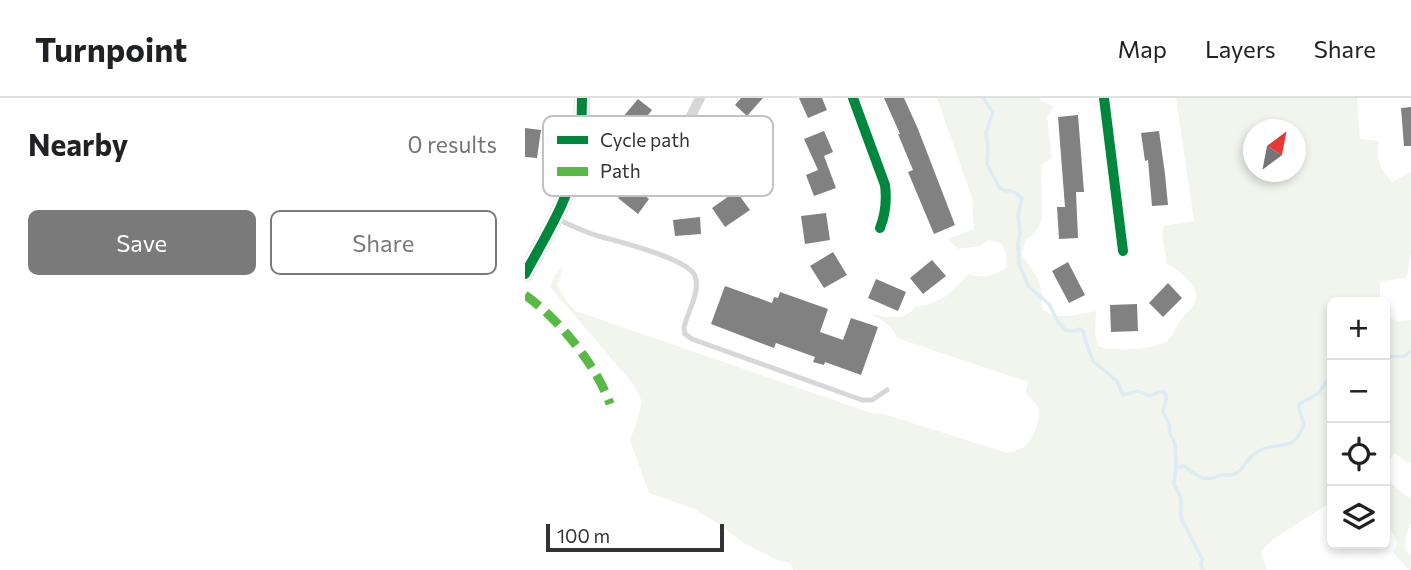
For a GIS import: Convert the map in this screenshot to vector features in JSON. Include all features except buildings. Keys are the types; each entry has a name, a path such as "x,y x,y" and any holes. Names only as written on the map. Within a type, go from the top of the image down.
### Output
{"street":[{"path":"582,98 582,116"},
{"path":"691,116 700,98"},
{"path":"853,98 885,184 886,211 880,228"},
{"path":"1104,98 1123,251"},
{"path":"525,274 566,196"}],"lane":[{"path":"555,218 600,237 635,246 690,268 696,279 696,290 684,328 685,334 692,339 862,400 872,400 887,390"}],"shaded area":[{"path":"937,98 1040,98 1054,107 1047,116 1052,158 1041,165 1042,219 1037,230 1026,240 1021,254 1039,282 1043,310 1061,316 1096,311 1095,334 1098,346 1123,349 1154,346 1170,338 1196,298 1193,286 1188,280 1166,263 1163,240 1164,226 1194,221 1176,98 1357,98 1360,139 1379,141 1378,158 1381,168 1392,182 1411,172 1411,250 1407,277 1380,282 1380,297 1327,297 1327,505 1272,540 1261,551 1267,570 793,570 790,563 777,560 742,542 692,508 649,493 630,440 642,402 634,385 550,287 564,264 557,285 576,311 874,414 884,414 1007,453 1024,447 1036,429 1039,408 1026,393 1028,382 897,338 890,326 871,314 895,317 906,315 915,307 933,303 945,296 968,274 989,276 1007,267 1002,244 989,240 979,246 958,249 948,239 974,229 972,198"},
{"path":"1390,318 1411,320 1411,460 1409,463 1394,453 1390,460"},
{"path":"1390,481 1411,499 1411,522 1405,549 1411,556 1411,570 1393,552 1398,543 1391,530"}],"waterway":[{"path":"983,98 993,112 986,133 987,164 999,187 1015,192 1022,199 1018,215 1019,264 1029,287 1049,304 1065,330 1083,331 1093,361 1117,381 1123,395 1138,391 1150,396 1162,391 1166,395 1163,412 1175,443 1174,484 1181,498 1181,518 1202,559 1203,570"},
{"path":"1390,357 1404,356 1411,351"},
{"path":"1176,467 1184,466 1204,478 1232,475 1257,452 1289,444 1298,436 1303,426 1299,404 1319,393 1327,381"}],"marked path":[{"path":"525,295 550,316 575,344 596,374 610,404"}],"cycle path":[{"path":"581,116 582,98"},
{"path":"853,98 885,185 884,217 880,228"},
{"path":"1104,98 1123,251"},
{"path":"525,274 565,196"}]}
